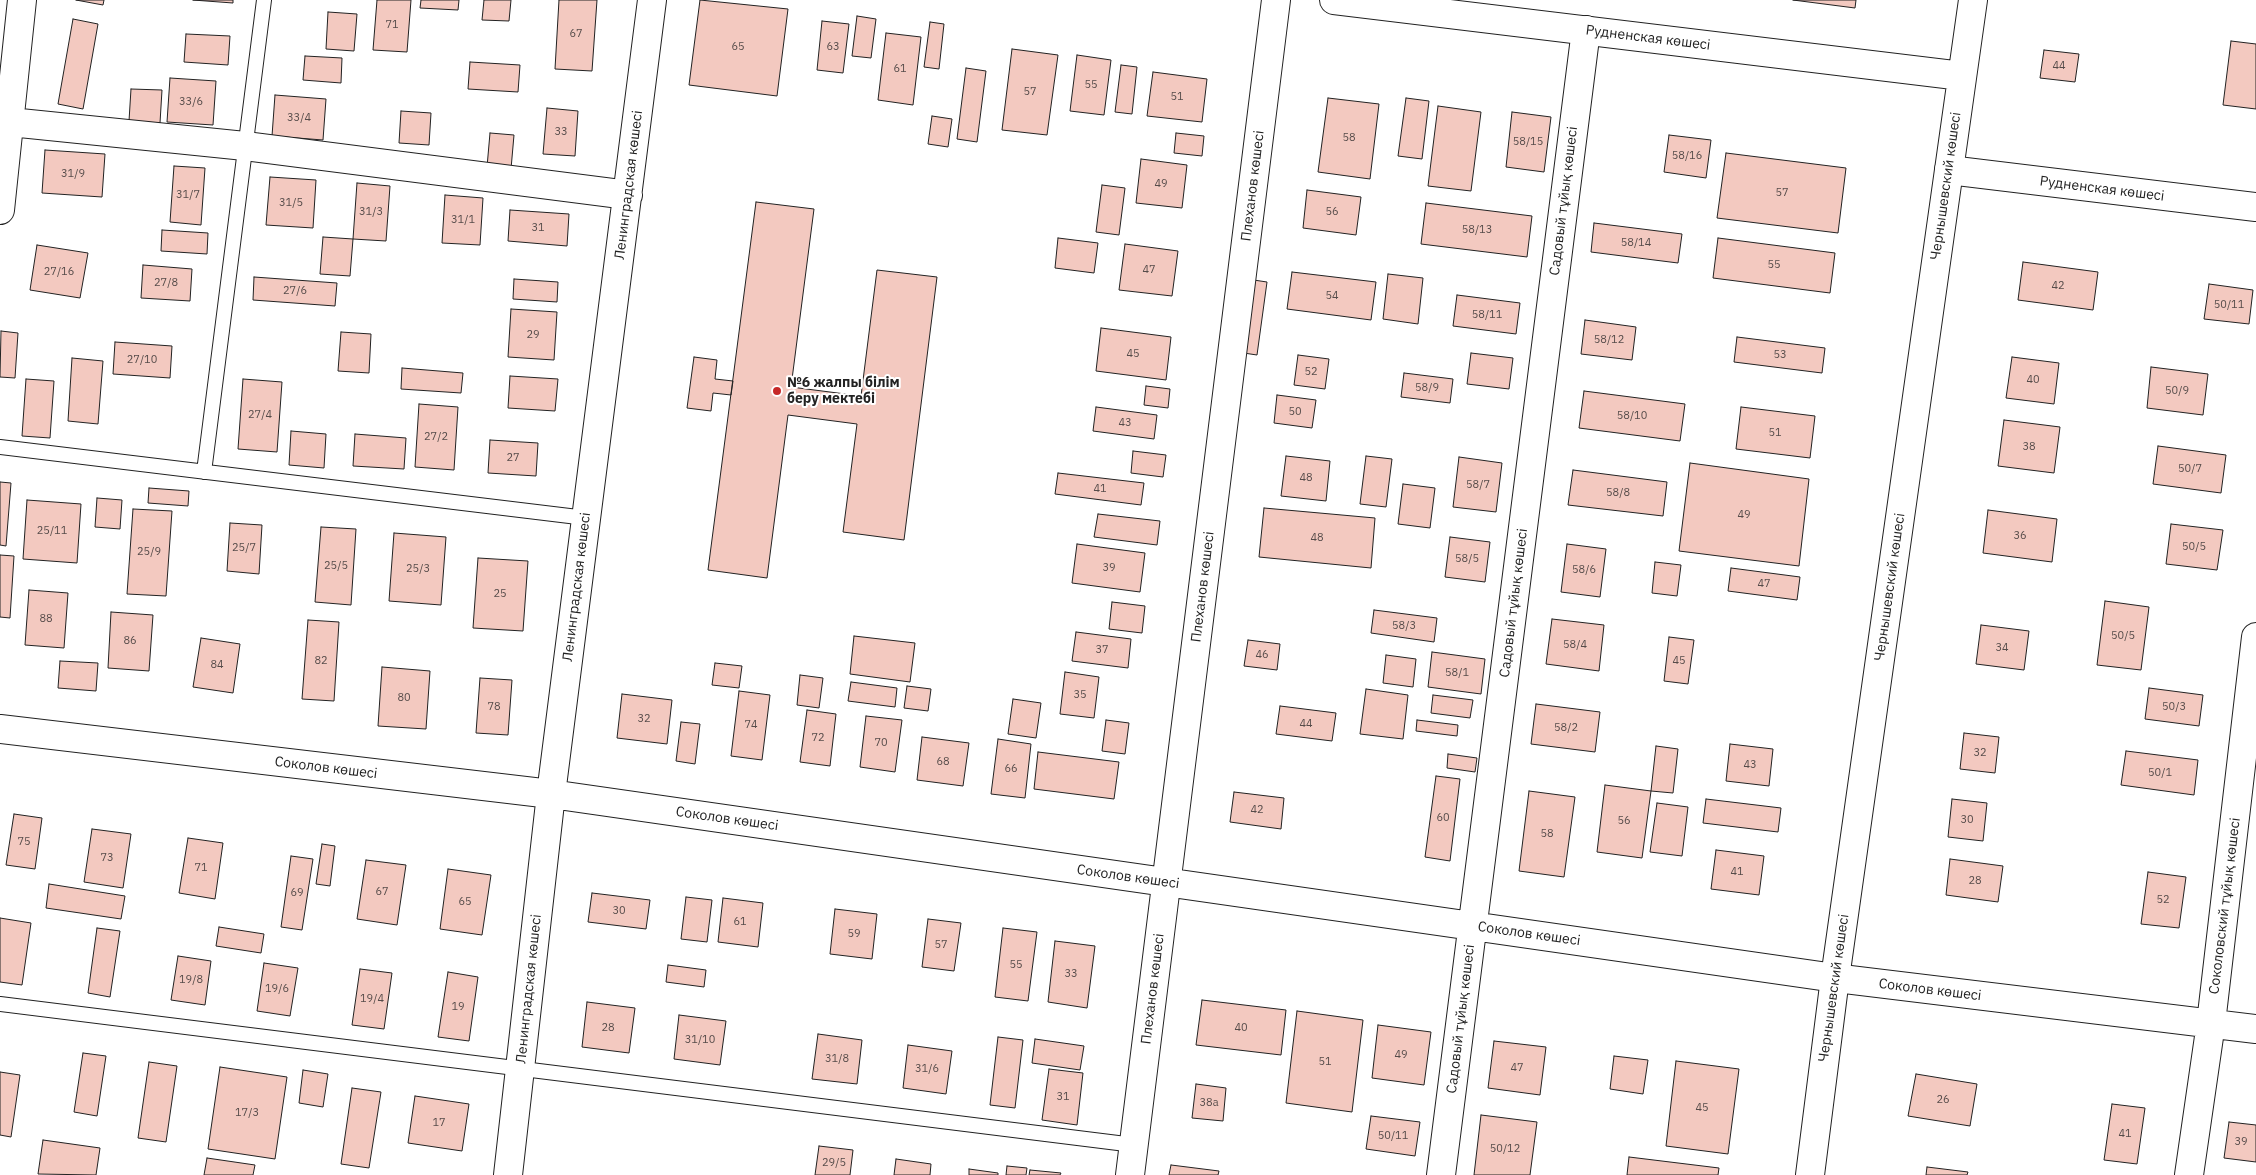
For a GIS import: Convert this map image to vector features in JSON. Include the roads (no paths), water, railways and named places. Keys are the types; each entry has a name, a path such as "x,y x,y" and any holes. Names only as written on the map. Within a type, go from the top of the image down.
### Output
{"street":[{"path":"0,210 22,0"},
{"name":"Ленинградская көшесі","path":"508,1175 551,794 652,0"},
{"name":"Плеханов көшесі","path":"1130,1175 1276,0"},
{"name":"Чернышевский көшесі","path":"1810,1175 1835,978 1973,0"},
{"name":"Рудненская көшесі","path":"1343,1 1962,76"},
{"name":"Садовый тұйық көшесі","path":"1441,1175 1586,30"},
{"path":"10,122 245,146 628,195"},
{"name":"Рудненская көшесі","path":"1949,170 2256,207"},
{"name":"Соколовский тұйық көшесі","path":"2189,1175 2211,1024 2256,637"},
{"name":"Соколов көшесі","path":"0,729 551,794 1835,978 2256,1029"}],"lane":[{"path":"204,472 264,0"},
{"path":"0,447 586,518"},
{"path":"0,1004 1134,1145"}],"place":[{"name":"№6 жалпы білім беру мектебі","path":"777,391"}]}
